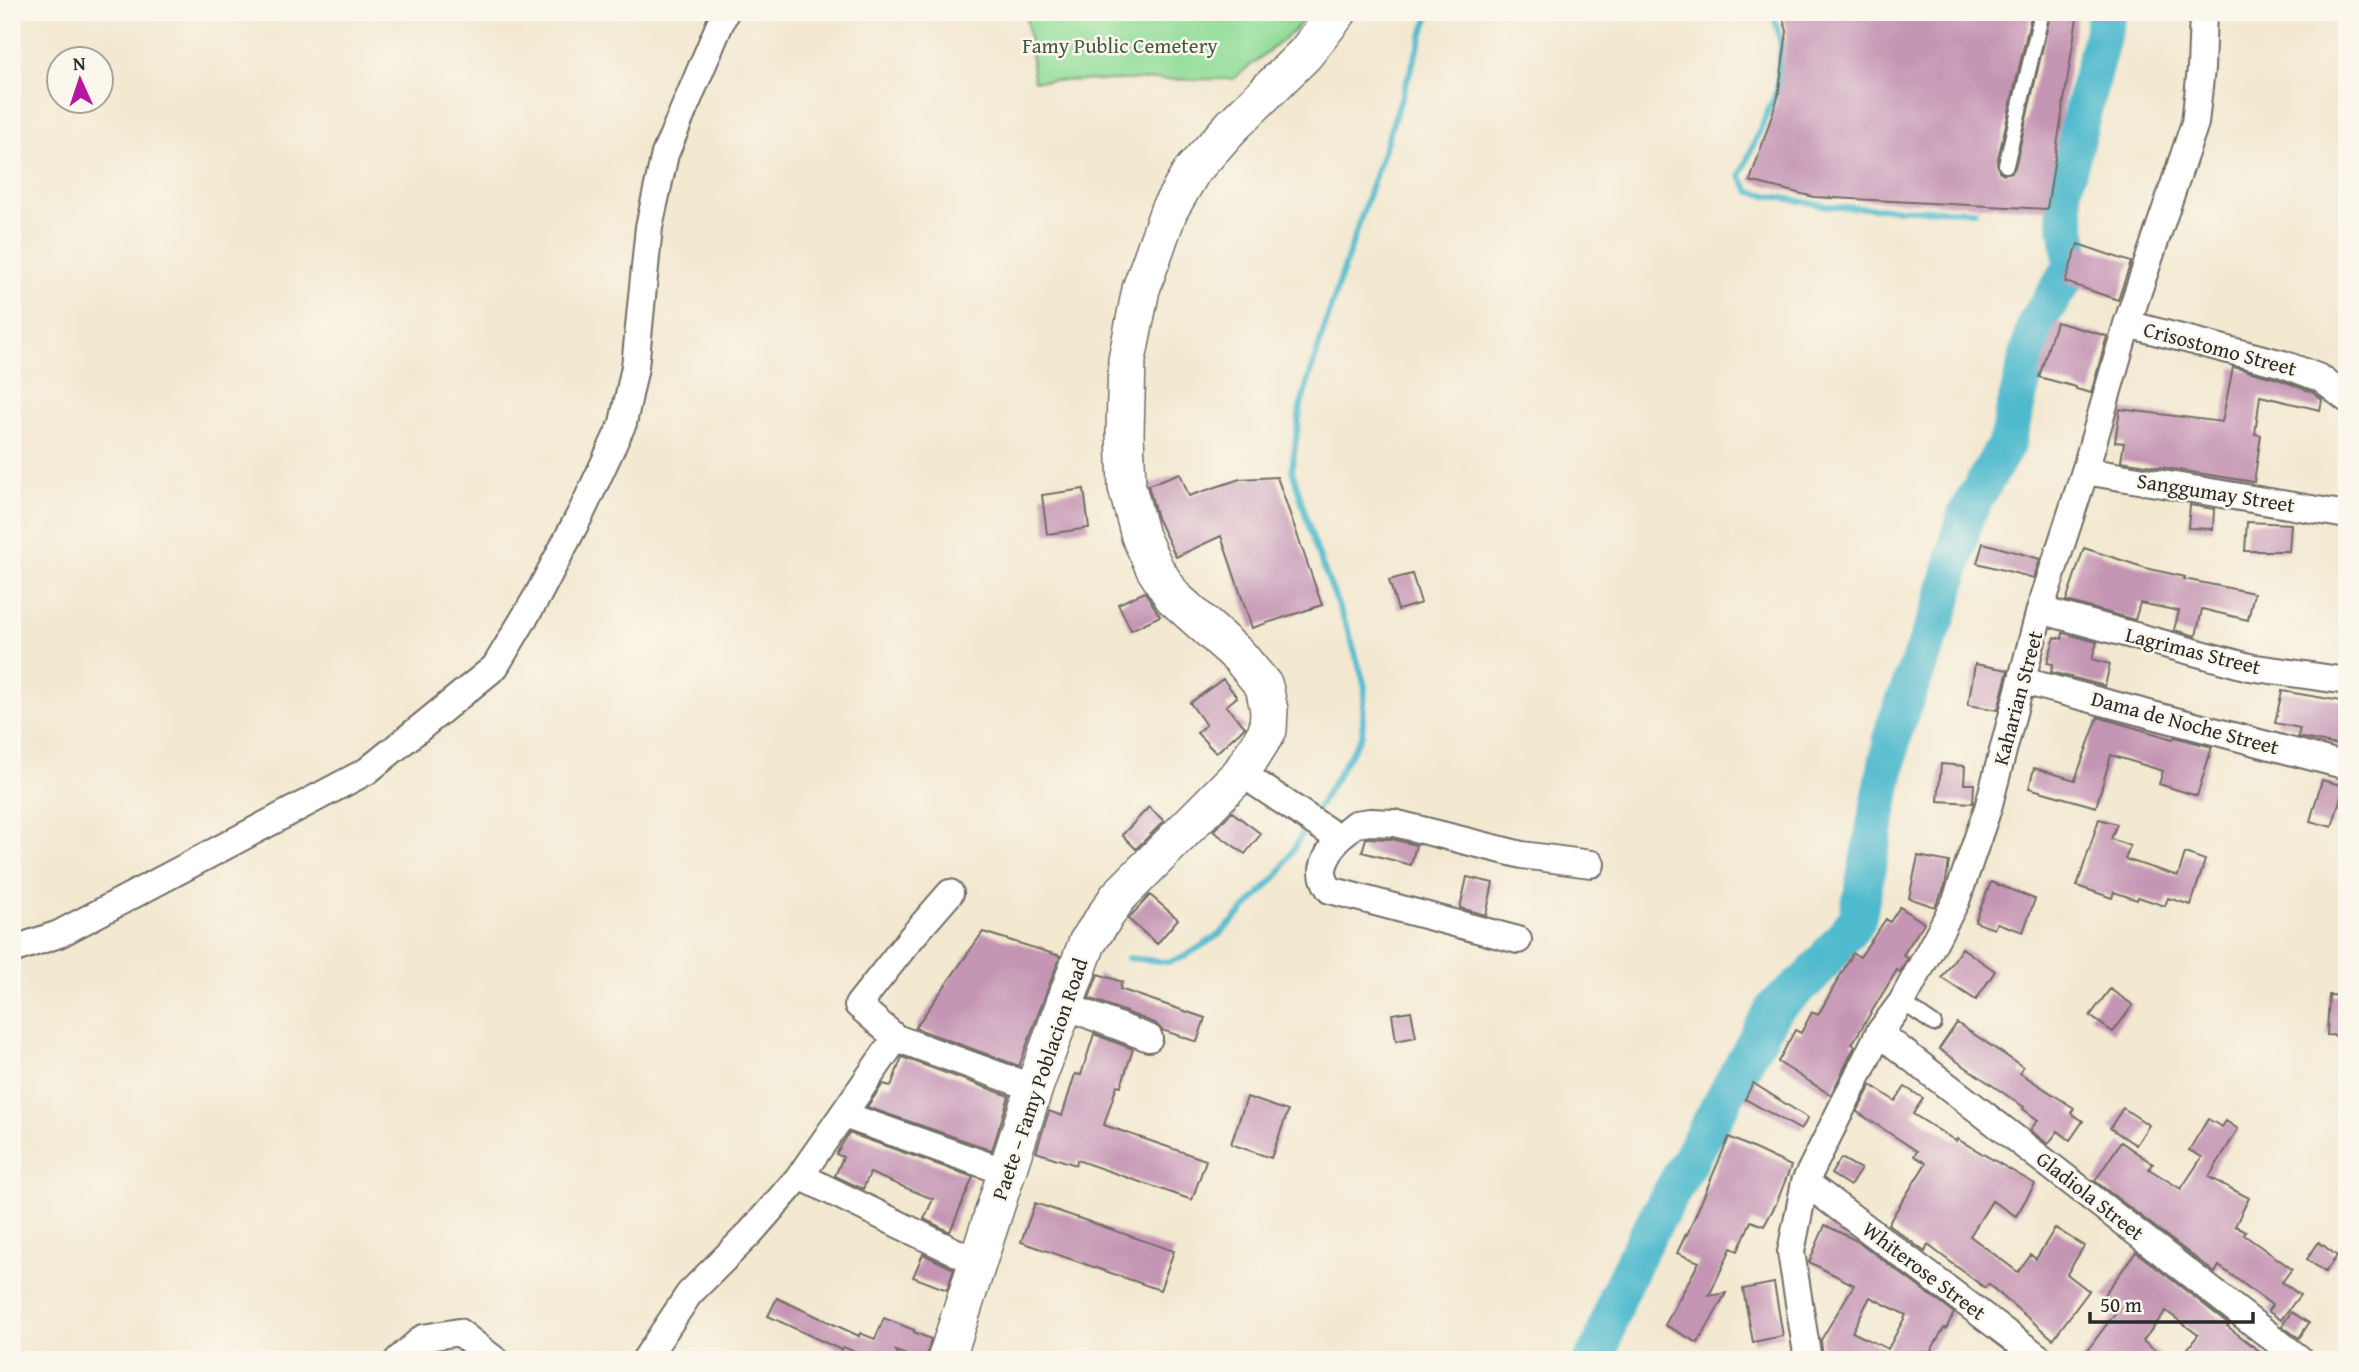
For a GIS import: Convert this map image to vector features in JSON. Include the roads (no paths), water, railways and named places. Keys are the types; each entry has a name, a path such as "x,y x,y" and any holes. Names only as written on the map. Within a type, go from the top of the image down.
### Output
{"main road":[{"name":"Paete – Famy Poblacion Road","path":"946,1360 1034,1088 1087,943 1118,897 1241,773 1268,730 1269,710 1264,686 1240,656 1173,597 1155,569 1140,536 1128,487 1125,433 1127,360 1141,289 1169,211 1192,171 1232,126 1306,54 1338,12"}],"street":[{"path":"12,950 59,933 367,771 495,667 538,595 583,509 623,423 635,367 649,227 665,154 725,12"},
{"name":"Kaharian Street","path":"1808,1360 1791,1252 1805,1182 1880,1033 1902,1002 1956,901 1988,808 2040,610 2085,471 2127,324 2195,123 2201,69 2203,12"},
{"name":"Crisostomo Street","path":"2127,324 2283,364 2320,378 2347,399"},
{"name":"Sanggumay Street","path":"2085,471 2347,515"},
{"name":"Lagrimas Street","path":"2040,610 2249,667 2347,681"},
{"name":"Dama de Noche Street","path":"2023,681 2347,766"},
{"path":"1241,773 1338,838"},
{"path":"1518,940 1329,890 1322,879 1322,866 1338,838 1354,824 1370,822 1394,823 1522,855 1591,864"},
{"path":"950,893 911,937 859,1005 896,1038 1034,1088"},
{"path":"1063,1006 1149,1038"},
{"name":"Gladiola Street","path":"1880,1033 2301,1360"},
{"path":"647,1359 690,1294 751,1232 800,1176 896,1038"},
{"path":"844,1115 1006,1172"},
{"path":"800,1176 978,1263"},
{"name":"Whiterose Street","path":"1805,1182 2042,1360"},
{"path":"398,1360 423,1338 459,1332 495,1360"}],"lane":[{"path":"2006,165 2042,12"},
{"path":"1902,1002 1934,1024"}],"waterway":[{"path":"1314,814 1362,735 1365,686 1349,633 1315,546 1292,470 1300,408 1430,12"},
{"path":"1773,12 1781,44 1777,90 1740,176 1750,192 1833,207 1975,211"},
{"path":"1592,1360 1601,1347 1617,1296 1639,1250 1775,1007 1811,977 1857,920 1894,728 1942,605 1966,514 2007,443 2036,323 2073,266 2062,193 2108,12"},
{"path":"1128,958 1168,962 1184,957 1220,934 1279,874 1305,829"}],"park label":[{"name":"Famy Public Cemetery","path":"1120,46"}]}
